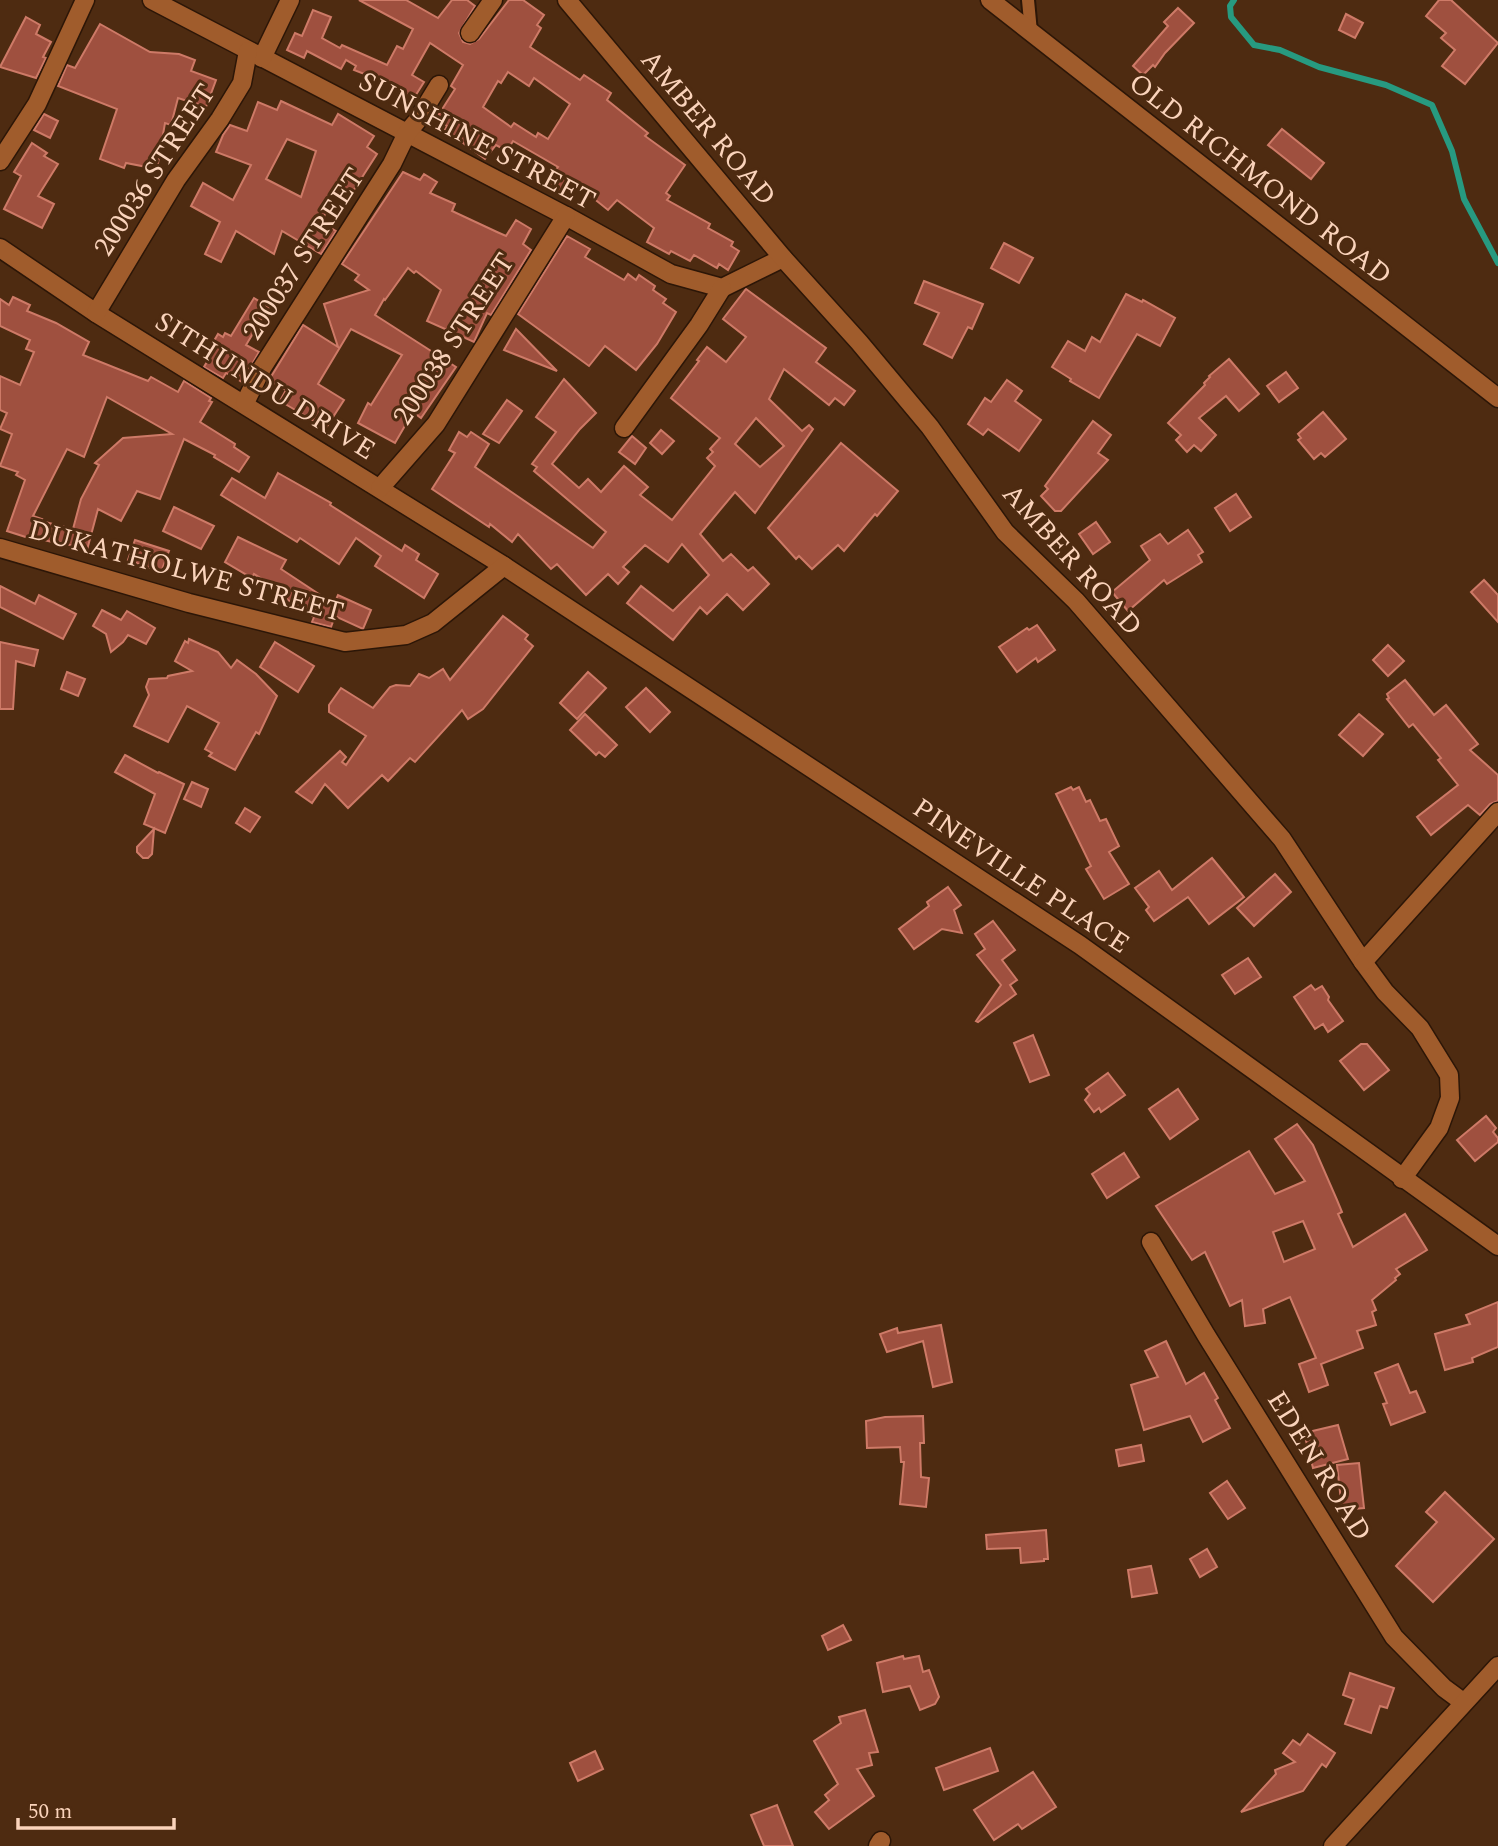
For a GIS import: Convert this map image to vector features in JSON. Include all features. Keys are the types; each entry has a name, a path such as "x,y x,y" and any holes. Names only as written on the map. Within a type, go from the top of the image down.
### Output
{"street":[{"path":"0,161 37,104 85,0"},
{"name":"SUNSHINE STREET","path":"152,0 566,216 671,274 722,288"},
{"name":"200036 STREET","path":"96,313 176,180 220,119 289,0"},
{"path":"470,33 493,0"},
{"name":"AMBER ROAD","path":"567,0 782,258 859,342 930,427 1005,532 1076,601 1282,839 1363,962 1385,992 1420,1028 1449,1075 1450,1098 1439,1128 1402,1179"},
{"name":"OLD RICHMOND ROAD","path":"990,0 1498,398"},
{"name":"200037 STREET","path":"245,404 262,368 439,85"},
{"name":"200038 STREET","path":"380,488 436,424 566,216"},
{"name":"SITHUNDU DRIVE","path":"0,248 96,313 504,566"},
{"path":"624,428 699,325 722,288 782,258"},
{"name":"DUKATHOLWE STREET","path":"0,548 189,603 345,642 406,635 433,623 504,566"},
{"name":"PINEVILLE PLACE","path":"504,566 1080,945 1498,1247"},
{"path":"1363,962 1498,812"},
{"name":"EDEN ROAD","path":"1151,1242 1394,1637 1444,1688 1463,1702"},
{"path":"1333,1846 1463,1702 1496,1673"}],"lane":[{"path":"1027,0 1031,32"}],"building":[{"path":"359,0 406,0 438,18 452,0 467,0 475,6 459,33 463,42 470,44 479,39 509,0 523,0 544,15 537,25 541,28 530,47 580,80 584,75 611,93 607,100 648,133 645,136 685,165 666,193 670,196 667,200 710,224 708,228 733,242 731,246 739,251 728,270 719,264 717,268 694,255 690,261 671,251 669,254 647,242 654,228 617,200 608,210 572,181 561,195 545,183 558,167 513,141 507,151 496,145 485,159 445,130 447,126 436,119 455,89 451,86 463,65 430,43 412,75 424,82 414,98 373,75 372,77 354,70 356,66 346,60 341,69 307,51 304,58 287,50 295,33 302,36 313,10 331,17 322,38 340,48 342,45 387,65 397,46 403,49 413,29","holes":["508,72 529,86 534,78 570,104 548,139 538,133 536,137 514,123 511,127 483,107 498,81 501,83"]},
{"path":"1439,0 1451,0 1498,43 1465,84 1442,66 1455,50 1441,38 1446,33 1426,16"},
{"path":"1178,8 1194,23 1155,67 1153,65 1143,75 1133,66 1168,26 1164,22"},
{"path":"1346,14 1363,23 1355,38 1339,30"},
{"path":"26,17 40,25 36,34 51,42 36,78 0,67"},
{"path":"100,24 150,52 179,54 195,60 191,71 216,80 206,107 178,98 171,125 165,123 157,169 126,163 124,168 100,159 117,109 58,86 67,65 75,68"},
{"path":"281,101 332,125 338,114 374,136 367,147 377,154 350,196 334,187 322,223 336,231 321,254 282,231 274,254 236,231 221,262 205,254 220,222 191,206 203,183 233,200 251,165 216,152 223,135 230,125 247,131 258,102 277,110","holes":["287,139 316,151 301,197 266,179"]},
{"path":"44,114 58,121 50,138 34,130"},
{"path":"1282,129 1324,163 1311,179 1268,145"},
{"path":"32,143 47,153 44,156 58,164 38,196 54,204 42,228 4,209 21,176 14,172"},
{"path":"403,172 420,180 424,174 437,182 430,193 455,204 452,211 497,232 506,236 516,220 531,229 523,244 531,250 491,315 487,313 474,342 427,321 441,290 416,271 414,273 408,268 384,299 375,315 456,367 421,418 413,412 395,443 358,423 368,403 371,405 402,355 351,329 318,384 344,400 326,428 280,401 286,390 269,380 303,325 338,347 324,304 369,290 355,280 359,275 342,264"},
{"path":"567,236 590,249 585,257 624,280 628,274 636,280 639,275 655,286 653,290 666,299 663,303 676,312 657,344 636,370 605,346 589,366 518,314"},
{"path":"1004,243 1033,258 1019,283 991,268"},
{"path":"924,281 983,304 972,329 968,327 952,358 924,344 939,313 915,303"},
{"path":"746,289 826,348 816,362 855,391 844,405 835,398 829,405 784,369 769,399 802,431 809,425 813,429 755,513 735,492 700,534 723,561 731,554 748,571 753,567 769,584 743,610 727,594 707,614 700,607 673,640 627,603 641,586 673,611 709,575 682,544 668,562 645,545 623,567 629,572 618,584 608,574 586,595 557,564 551,569 518,534 512,542 490,524 489,527 432,489 455,453 449,450 459,432 467,437 471,432 489,444 475,467 593,548 606,532 534,471 537,467 532,464 556,432 536,417 564,379 596,413 552,464 579,488 588,479 601,492 624,466 648,487 640,495 672,520 715,466 707,458 713,452 710,449 720,438 671,398 707,347 726,362 746,337 723,319","holes":["756,418 784,446 760,467 735,444"]},
{"path":"1126,294 1175,318 1160,346 1137,334 1099,398 1052,367 1068,341 1085,351 1092,337 1100,342"},
{"path":"13,297 30,305 27,311 56,323 89,342 83,355 148,381 151,377 178,392 184,381 211,398 209,401 212,402 200,422 235,444 234,447 249,457 239,472 214,457 215,455 184,439 160,499 137,491 121,521 98,509 87,550 60,542 35,540 7,531 25,480 16,475 18,472 0,466 12,434 0,429 7,413 0,410 0,376 20,385 34,352 26,349 30,340 0,326 0,299 9,305","holes":["107,397 172,434 123,438 95,463 99,465 81,499 73,529 41,521 42,519 33,516 67,449 84,457"]},
{"path":"254,298 269,307 246,345 259,352 242,382 226,373 223,378 204,367 212,353 208,351 218,334 223,337 225,333 231,336"},
{"path":"516,329 557,371 504,350"},
{"path":"1229,359 1259,394 1239,411 1226,396 1199,418 1216,435 1201,451 1194,445 1187,452 1176,440 1181,435 1168,423 1205,385 1209,376"},
{"path":"1286,372 1298,388 1279,402 1267,386"},
{"path":"1007,380 1022,391 1015,401 1041,420 1019,451 988,429 983,435 968,424 985,398 991,402"},
{"path":"507,400 522,411 499,443 483,434"},
{"path":"1323,412 1346,439 1325,457 1321,453 1314,459 1298,440 1301,438 1298,434"},
{"path":"1093,421 1111,435 1098,453 1108,460 1061,511 1055,511 1041,496 1048,489 1045,486"},
{"path":"661,430 674,441 662,454 650,443"},
{"path":"632,436 646,448 635,464 619,452"},
{"path":"841,443 898,491 844,551 838,545 812,569 799,556 796,559 768,528"},
{"path":"278,473 331,503 330,505 402,551 405,545 419,554 416,560 438,574 424,598 375,566 381,556 356,538 339,564 300,538 297,542 221,495 232,478 265,498"},
{"path":"1236,494 1251,517 1230,531 1215,508"},
{"path":"174,507 214,526 201,549 163,531"},
{"path":"1096,522 1110,542 1093,554 1079,534"},
{"path":"1188,530 1203,552 1198,555 1202,562 1167,584 1164,580 1128,611 1112,592 1150,560 1141,546 1160,534 1168,544"},
{"path":"238,537 286,560 281,569 334,604 338,595 371,610 363,629 335,616 331,627 312,622 314,617 282,596 284,593 254,574 252,578 225,562"},
{"path":"135,540 169,551 161,572 128,560"},
{"path":"1484,580 1498,595 1498,622 1471,592"},
{"path":"0,586 35,604 39,595 76,614 63,639 0,607"},
{"path":"102,610 121,620 127,611 155,628 146,644 128,635 111,652 106,634 93,626"},
{"path":"503,616 528,635 525,639 533,646 483,709 468,719 462,710 415,762 410,758 388,781 382,775 348,808 325,784 312,803 296,792 340,751 346,757 342,762 346,765 366,736 329,712 329,705 341,688 373,708 390,687 410,686 419,674 429,678 443,669 450,680"},
{"path":"1037,625 1055,650 1038,662 1036,658 1017,672 999,647 1027,628 1029,630"},
{"path":"189,639 218,652 231,668 237,660 256,674 277,696 259,734 256,732 235,770 209,756 212,753 205,749 219,723 187,706 168,742 134,726 149,695 146,687 149,679 167,678 192,671 175,661 185,641 188,643"},
{"path":"0,642 38,650 34,666 16,661 13,709 0,709"},
{"path":"275,642 314,666 298,692 260,667"},
{"path":"1388,645 1404,661 1388,676 1373,660"},
{"path":"67,672 85,679 78,696 61,689"},
{"path":"588,672 606,688 577,719 560,703"},
{"path":"1405,680 1434,715 1446,705 1478,744 1470,750 1498,775 1498,801 1490,804 1480,815 1468,805 1431,835 1417,817 1458,785 1438,760 1441,758 1413,724 1409,727 1387,699 1387,694"},
{"path":"646,688 670,712 650,732 626,707"},
{"path":"585,714 617,745 605,757 599,752 596,755 570,730"},
{"path":"1359,714 1383,734 1363,756 1339,735"},
{"path":"125,755 184,784 165,833 144,824 155,794 115,772"},
{"path":"192,782 208,789 201,807 184,799"},
{"path":"1071,787 1073,790 1079,787 1086,802 1090,800 1100,821 1106,819 1119,846 1109,852 1129,884 1104,899 1086,869 1091,866 1056,794"},
{"path":"245,808 260,817 250,832 236,823"},
{"path":"154,829 152,854 143,858 137,852 137,847"},
{"path":"1212,858 1244,897 1209,924 1188,897 1154,921 1146,910 1149,907 1135,888 1159,871 1172,890"},
{"path":"1275,874 1291,892 1254,926 1237,908"},
{"path":"948,887 961,905 954,910 962,933 942,929 914,949 899,929 929,906 927,902"},
{"path":"993,921 1015,950 1002,960 1017,980 1010,985 1016,994 978,1022 976,1021 1001,985 977,955 985,949 975,934"},
{"path":"1248,958 1261,977 1235,994 1222,975"},
{"path":"1311,985 1315,990 1322,986 1343,1021 1328,1032 1323,1024 1315,1029 1294,997"},
{"path":"1033,1035 1049,1075 1030,1082 1014,1043"},
{"path":"1361,1044 1367,1044 1389,1070 1364,1090 1340,1061"},
{"path":"1108,1073 1125,1095 1101,1112 1099,1108 1094,1112 1085,1100 1090,1094 1086,1089"},
{"path":"1178,1089 1198,1119 1170,1139 1149,1109"},
{"path":"1486,1116 1496,1128 1493,1132 1498,1142 1475,1161 1457,1140"},
{"path":"1297,1124 1313,1145 1342,1212 1338,1214 1353,1247 1405,1214 1427,1250 1396,1269 1400,1274 1396,1280 1372,1300 1376,1310 1372,1312 1376,1325 1357,1331 1363,1348 1321,1364 1328,1385 1309,1392 1299,1364 1316,1358 1290,1297 1263,1309 1265,1323 1245,1326 1242,1300 1230,1306 1205,1252 1192,1260 1156,1206 1249,1151 1275,1194 1305,1181 1275,1139","holes":["1303,1221 1315,1249 1284,1262 1273,1232"]},
{"path":"1124,1153 1139,1177 1107,1198 1092,1174"},
{"path":"1498,1302 1498,1347 1472,1358 1473,1362 1445,1370 1435,1334 1470,1324 1466,1315"},
{"path":"941,1325 952,1382 933,1387 923,1341 887,1352 880,1334 897,1328 898,1333"},
{"path":"1166,1341 1186,1384 1204,1373 1230,1428 1203,1442 1190,1416 1144,1430 1131,1385 1158,1377 1145,1351"},
{"path":"1398,1364 1410,1393 1416,1391 1425,1412 1391,1425 1383,1404 1387,1403 1375,1373"},
{"path":"923,1416 924,1443 920,1443 921,1477 929,1478 926,1507 900,1504 904,1462 901,1462 900,1447 867,1448 866,1421 885,1417"},
{"path":"1338,1425 1348,1459 1313,1468 1304,1433"},
{"path":"1141,1445 1144,1461 1119,1466 1116,1450"},
{"path":"1359,1463 1364,1508 1342,1510 1337,1465"},
{"path":"1227,1481 1245,1508 1228,1519 1210,1493"},
{"path":"1445,1492 1494,1539 1433,1602 1396,1566 1437,1522 1426,1512"},
{"path":"1046,1530 1048,1559 1044,1561 1021,1563 1020,1548 987,1549 986,1535"},
{"path":"1207,1549 1217,1567 1200,1577 1190,1559"},
{"path":"1151,1566 1157,1593 1132,1597 1128,1570"},
{"path":"843,1625 851,1640 828,1650 822,1636"},
{"path":"903,1656 904,1659 919,1656 923,1672 929,1670 939,1697 935,1704 920,1710 910,1686 883,1692 877,1663"},
{"path":"1350,1673 1394,1688 1387,1708 1380,1706 1371,1733 1345,1724 1354,1699 1343,1695"},
{"path":"865,1710 878,1752 869,1753 872,1765 857,1769 874,1796 829,1829 815,1812 829,1800 825,1795 838,1784 814,1741 841,1723 839,1717"},
{"path":"1308,1734 1335,1753 1326,1767 1322,1764 1303,1791 1241,1812 1276,1774 1275,1770 1295,1762 1283,1753 1293,1740 1300,1745"},
{"path":"990,1748 998,1771 944,1790 936,1768"},
{"path":"595,1751 603,1769 578,1781 570,1763"},
{"path":"1033,1772 1056,1807 1022,1829 1018,1824 994,1840 974,1810"},
{"path":"777,1805 793,1846 764,1846 751,1815"}],"waterway":[{"path":"1234,0 1230,6 1231,17 1254,45 1280,50 1319,67 1386,85 1432,105 1452,151 1464,199 1498,263"}]}
